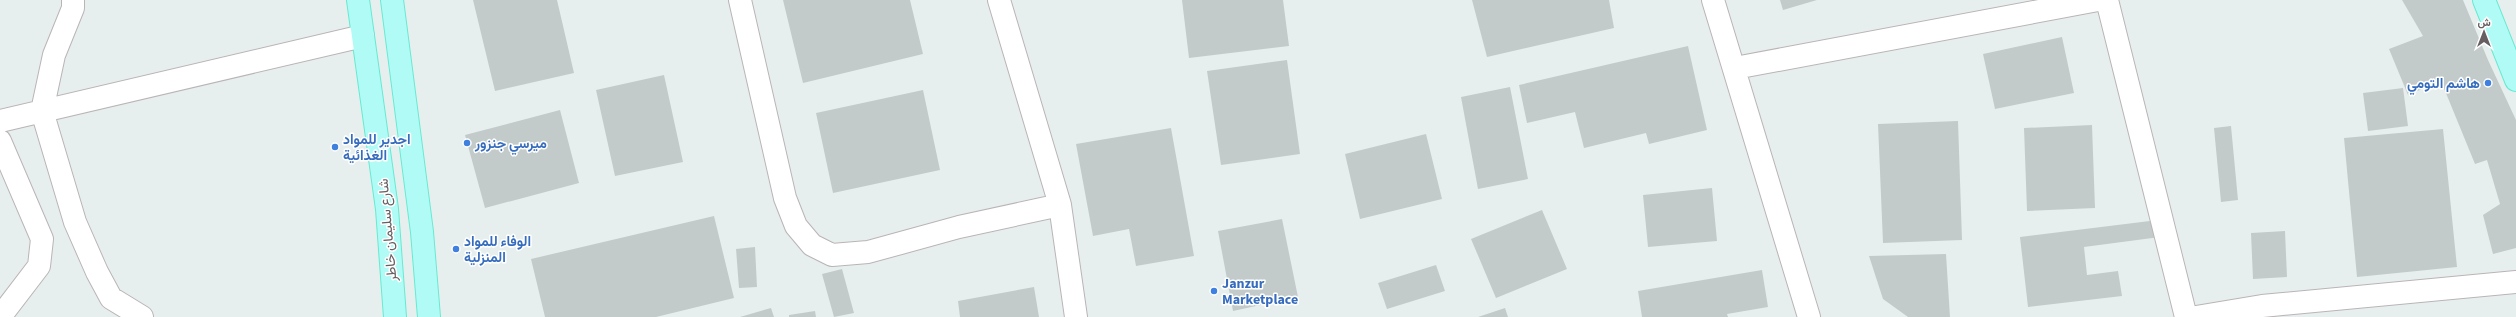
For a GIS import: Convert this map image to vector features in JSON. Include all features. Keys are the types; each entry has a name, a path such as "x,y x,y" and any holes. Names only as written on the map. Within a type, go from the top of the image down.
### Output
{"main road":[{"name":"شارع سليمان خاطر","path":"358,0 387,209 395,317"},
{"path":"392,0 422,232 428,317"},
{"path":"2484,0 2516,80"}],"street":[{"path":"73,0 73,8 54,54 42,111 75,222 97,272 111,298 142,317"},
{"path":"740,0 785,198 796,226 812,245 832,255 868,252 959,228 1060,205"},
{"path":"998,0 1060,205 1076,317"},
{"path":"1713,0 1735,68 1809,317"},
{"path":"1735,68 2098,0"},
{"path":"2107,0 2186,317"},
{"path":"0,121 363,36"},
{"path":"0,141 42,239 39,266 0,317"},
{"path":"2196,317 2264,312 2516,282"}],"building":[{"path":"473,0 557,0 574,73 495,91"},
{"path":"783,0 910,0 923,54 803,83"},
{"path":"1182,0 1283,0 1289,46 1189,58"},
{"path":"1472,0 1609,0 1614,28 1487,57"},
{"path":"1780,0 1817,0 1783,10"},
{"path":"2402,0 2463,0 2488,60 2516,120 2516,248 2493,254 2483,215 2500,204 2487,160 2475,164 2441,81 2408,95 2389,49 2423,36"},
{"path":"2062,37 2074,93 1995,109 1983,54"},
{"path":"1688,46 1707,130 1649,144 1646,133 1584,148 1575,112 1527,123 1519,85"},
{"path":"1287,60 1300,154 1221,165 1207,71"},
{"path":"664,75 683,162 615,176 596,90"},
{"path":"1510,87 1528,179 1478,189 1461,97"},
{"path":"2403,88 2408,126 2368,131 2363,93"},
{"path":"923,90 940,170 833,193 816,113"},
{"path":"560,110 579,183 485,208 465,135"},
{"path":"1958,121 1962,240 1883,243 1878,124"},
{"path":"2092,125 2095,208 2027,211 2024,128"},
{"path":"2231,126 2238,200 2221,202 2214,128"},
{"path":"1171,128 1194,256 1136,266 1129,229 1093,236 1076,144"},
{"path":"2443,129 2457,267 2357,277 2344,138"},
{"path":"1426,134 1442,199 1360,219 1345,154"},
{"path":"1712,188 1717,241 1648,247 1643,195"},
{"path":"1542,210 1567,269 1496,298 1471,239"},
{"path":"714,216 734,298 656,317 545,317 531,259"},
{"path":"1282,219 1298,297 1233,311 1218,231"},
{"path":"2158,220 2160,237 2084,247 2087,275 2118,271 2122,296 2028,307 2020,237"},
{"path":"2285,231 2287,277 2253,279 2251,233"},
{"path":"755,247 757,287 739,288 736,249"},
{"path":"1946,254 1950,317 1908,317 1883,299 1869,256"},
{"path":"1436,265 1445,291 1387,309 1378,283"},
{"path":"842,269 854,313 834,317 822,274"},
{"path":"1762,270 1768,307 1727,314 1728,317 1642,317 1638,291"},
{"path":"1034,287 1039,317 960,317 958,301"},
{"path":"771,308 774,317 740,317"},
{"path":"1505,308 1508,317 1478,317"},
{"path":"815,311 816,317 789,317 789,315"}],"place":[{"name":"هاشم التومي","path":"2488,83"},
{"name":"ميرسي جنزور","path":"467,143"},
{"name":"اجدير للمواد الغذائية","path":"335,147"},
{"name":"الوفاء للمواد المنزلية","path":"456,249"},
{"name":"Janzur Marketplace","path":"1214,291"}]}
